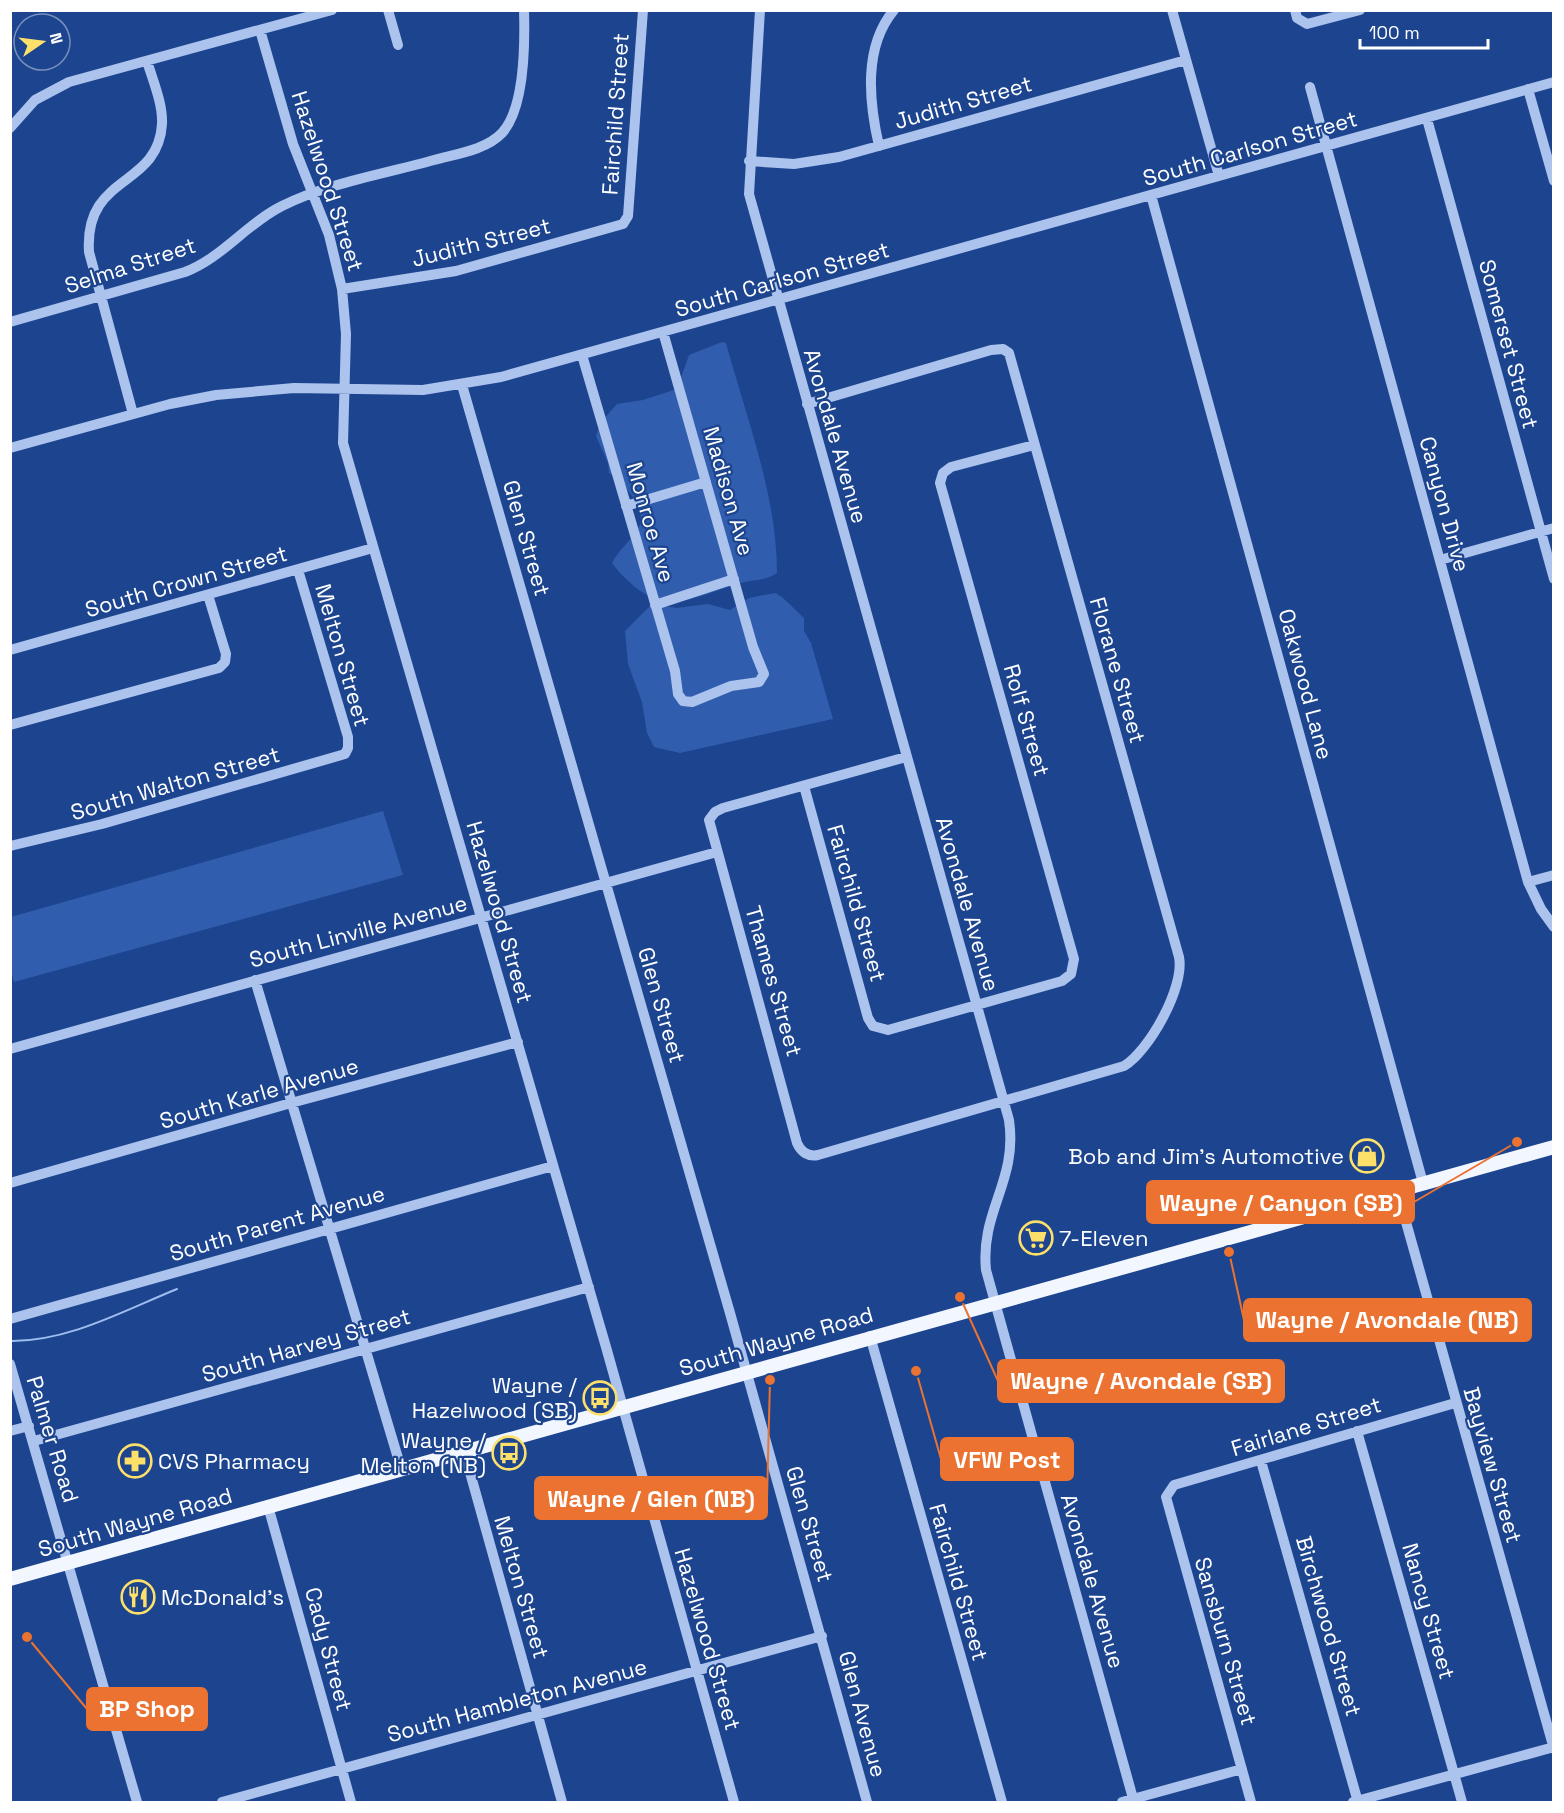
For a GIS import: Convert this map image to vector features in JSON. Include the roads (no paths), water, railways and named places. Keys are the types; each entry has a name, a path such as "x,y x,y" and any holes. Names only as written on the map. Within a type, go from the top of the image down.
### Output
{"main road":[{"name":"South Wayne Road","path":"10,1579 870,1336 1554,1147"}],"street":[{"path":"10,128 27,107 57,87 332,10"},
{"path":"388,10 398,45"},
{"name":"Selma Street","path":"10,322 199,267 259,220 282,206 314,194 484,145 502,133 514,115 518,101 524,10"},
{"name":"Fairchild Street","path":"626,221 643,10"},
{"name":"Avondale Avenue","path":"760,10 749,161 749,194 1009,1120 1011,1153 1005,1182 989,1223 985,1248 986,1270 1134,1801"},
{"path":"879,146 871,104 875,49 881,29 894,10"},
{"path":"1172,10 1219,176"},
{"path":"1294,10 1298,18 1313,24 1360,10"},
{"name":"Hazelwood Street","path":"260,30 292,144 329,235 342,289 346,334 341,436 589,1287 734,1803"},
{"name":"Judith Street","path":"749,161 809,162 879,146 1186,60"},
{"path":"133,414 89,252 88,234 91,218 105,196 147,163 161,135 161,112 147,61"},
{"name":"South Carlson Street","path":"10,448 186,400 240,392 294,388 403,391 462,385 519,373 1554,82"},
{"name":"Canyon Drive","path":"1310,87 1528,882 1541,909 1554,927"},
{"path":"1528,89 1554,181"},
{"name":"Somerset Street","path":"1427,119 1554,579"},
{"name":"Oakwood Lane","path":"1152,195 1423,1183"},
{"name":"Judith Street","path":"342,289 456,271 616,227 626,221"},
{"name":"Madison Ave","path":"663,332 753,647 760,659 764,674 759,682 731,686 692,702 683,701"},
{"name":"Florane Street","path":"807,404 991,350 1003,349 1012,359 1034,445 1179,957 1181,972 1170,1001 1143,1049 1132,1062 1118,1069 1003,1101"},
{"name":"Monroe Ave","path":"582,355 675,671 678,694 683,701"},
{"name":"Glen Street","path":"462,385 822,1636"},
{"name":"Rolf Street","path":"976,1005 1062,981 1071,974 1074,964 940,483 943,474 951,467 1034,445"},
{"path":"626,506 706,482"},
{"path":"1440,560 1554,528"},
{"name":"South Crown Street","path":"10,650 373,548"},
{"name":"Melton Street","path":"298,570 348,737 347,751"},
{"path":"655,605 734,579"},
{"path":"10,725 219,668 225,662 226,654 208,595"},
{"name":"South Walton Street","path":"10,846 102,824 342,755 347,751"},
{"name":"Thames Street","path":"906,757 715,812 709,824 797,1143 802,1151 818,1155 1003,1101"},
{"name":"Fairchild Street","path":"804,786 868,1018 876,1028 888,1030 976,1005"},
{"name":"South Linville Avenue","path":"10,1049 717,852"},
{"path":"1528,882 1554,875"},
{"path":"255,980 401,1468"},
{"name":"South Karle Avenue","path":"10,1183 291,1103 518,1042"},
{"name":"South Parent Avenue","path":"10,1319 553,1166"},
{"name":"Bayview Street","path":"1397,1190 1553,1747"},
{"name":"South Harvey Street","path":"34,1442 589,1287"},
{"name":"Fairchild Street","path":"870,1336 1002,1803"},
{"name":"Palmer Road","path":"10,1364 137,1803"},
{"name":"Fairlane Street","path":"1168,1489 1173,1485 1455,1403"},
{"path":"10,1431 29,1425"},
{"name":"Nancy Street","path":"1358,1431 1462,1803"},
{"name":"Melton Street","path":"464,1450 562,1803"},
{"name":"Birchwood Street","path":"1261,1461 1356,1802"},
{"name":"Sansburn Street","path":"1168,1489 1166,1497 1251,1803"},
{"name":"Cady Street","path":"268,1506 351,1803"},
{"name":"South Hambleton Avenue","path":"222,1803 822,1636"},
{"name":"Glen Avenue","path":"822,1636 867,1803"},
{"path":"1356,1802 1553,1747"},
{"path":"1122,1803 1242,1769"}],"waterway":[{"path":"10,1341 32,1340 75,1331 177,1289"}],"place":[{"name":"Wayne / Canyon (SB)","path":"1517,1142"},
{"name":"Bob and Jim's Automotive","path":"1367,1156"},
{"name":"7-Eleven","path":"1036,1238"},
{"name":"Wayne / Avondale (NB)","path":"1229,1252"},
{"name":"Wayne / Avondale (SB)","path":"960,1297"},
{"name":"VFW Post","path":"916,1371"},
{"name":"Wayne / Glen (NB)","path":"770,1380"},
{"name":"Wayne / Hazelwood (SB)","path":"600,1398"},
{"name":"Wayne / Melton (NB)","path":"509,1453"},
{"name":"CVS Pharmacy","path":"135,1461"},
{"name":"McDonald's","path":"138,1597"},
{"name":"BP Shop","path":"27,1637"}]}
